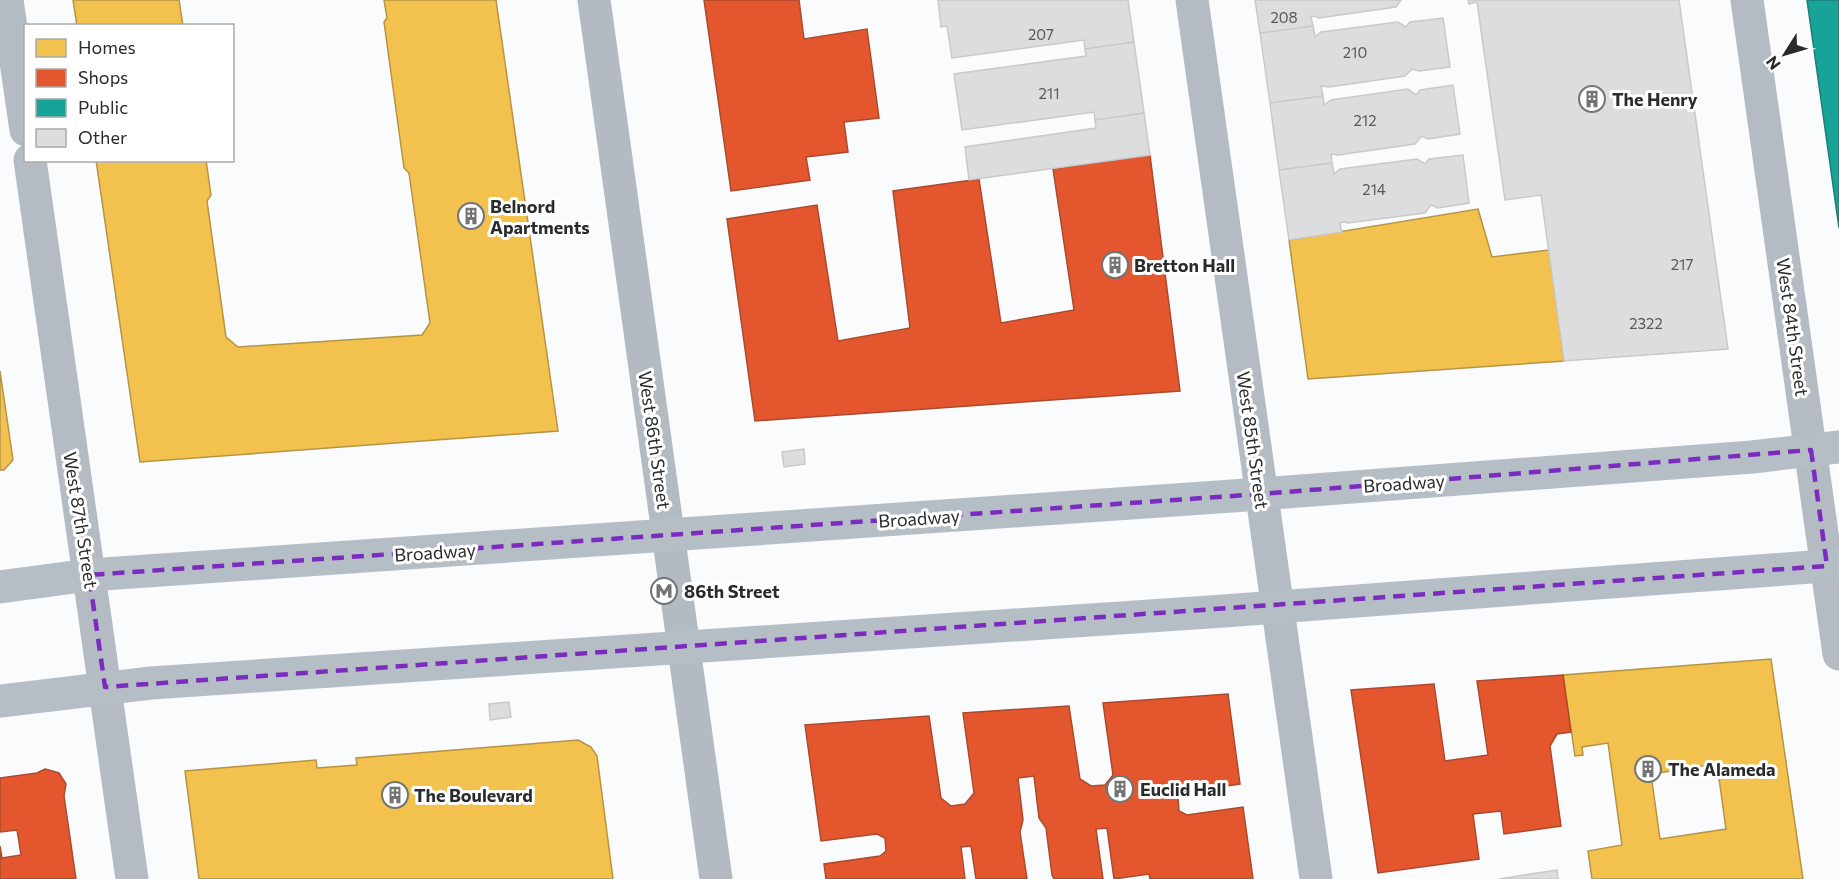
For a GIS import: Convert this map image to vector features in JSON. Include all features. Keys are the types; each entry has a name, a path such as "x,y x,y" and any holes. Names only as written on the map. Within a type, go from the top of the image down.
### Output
{"main road":[{"name":"West 86th Street","path":"594,0 716,879"},
{"name":"Broadway","path":"0,587 89,575 1262,494 1752,458 1825,449"},
{"path":"0,701 105,687 1833,566"}],"street":[{"path":"7,0 24,116"},
{"name":"West 85th Street","path":"1192,0 1316,879"},
{"name":"West 84th Street","path":"1748,0 1825,449 1839,654"},
{"name":"West 87th Street","path":"30,162 132,879"}],"highlighted area":[{"path":"1811,450 1827,566 105,687 89,575 1261,494"}],"building: Homes":[{"path":"73,0 179,0 183,24 77,24"},
{"name":"Belnord Apartments","path":"384,0 496,0 558,431 140,462 96,162 206,162 211,195 207,201 226,337 238,347 422,335 430,323 409,173 404,168 384,22 387,18"},
{"path":"1478,209 1492,257 1549,250 1564,361 1308,379 1289,240"},
{"path":"0,371 13,460 4,470 0,470"},
{"name":"The Alameda","path":"1771,659 1803,879 1592,879 1588,851 1622,845 1608,743 1582,747 1583,755 1575,756 1563,675","holes":["1717,764 1726,829 1660,839 1651,774"]},
{"name":"The Boulevard","path":"578,740 591,747 597,756 613,879 199,879 185,771 316,760 317,768 357,765 356,758"}],"building: Shops":[{"path":"704,0 799,0 804,39 867,29 879,118 844,122 848,152 806,157 810,180 731,191"},
{"name":"Bretton Hall","path":"1150,155 1180,391 755,421 727,219 817,205 838,341 910,328 893,191 979,179 1001,323 1074,310 1053,169"},
{"path":"1563,675 1571,732 1557,734 1550,746 1561,826 1504,834 1501,811 1473,814 1479,859 1378,873 1351,690 1434,684 1445,761 1488,755 1477,681"},
{"name":"Euclid Hall","path":"1228,694 1240,784 1184,792 1178,798 1179,811 1187,815 1243,807 1253,879 1150,879 1149,874 1114,879 1107,828 1096,829 1103,879 1054,879 1046,828 1039,818 1034,776 1018,778 1023,820 1020,832 1027,879 976,879 971,846 961,847 965,879 826,879 824,864 880,856 886,851 885,838 877,834 821,841 805,725 929,716 941,798 951,806 965,804 974,793 963,713 1069,706 1080,779 1091,786 1105,785 1113,775 1103,703"},
{"path":"45,769 59,773 66,784 64,796 76,879 0,879 0,846 2,858 21,855 17,830 0,832 0,778 37,773"}],"building: Public":[{"path":"1807,0 1839,0 1839,228"}],"building: Other":[{"path":"938,0 1128,0 1134,42 1085,49 1084,40 952,58 947,26 941,27"},
{"path":"1255,0 1401,0 1396,7 1319,18 1315,16 1311,17 1313,26 1260,33"},
{"name":"The Henry","path":"1468,0 1679,0 1728,349 1564,361 1541,195 1505,200 1477,2 1469,4"},
{"path":"1443,18 1450,67 1419,71 1412,69 1405,76 1329,87 1321,86 1323,96 1270,103 1260,33 1313,26 1315,37 1321,32 1398,22 1406,27 1410,22"},
{"path":"1134,42 1144,113 1095,120 1094,112 962,130 954,74 1086,56 1085,49"},
{"path":"1453,85 1460,134 1428,139 1422,136 1415,144 1338,155 1331,154 1332,163 1279,170 1270,103 1323,96 1324,105 1331,100 1408,89 1416,95 1420,90"},
{"path":"1144,113 1150,155 969,180 965,147 1096,128 1095,120"},
{"path":"1463,155 1469,203 1438,208 1431,205 1425,213 1344,222 1340,223 1342,232 1289,240 1279,170 1332,163 1334,174 1340,169 1417,159 1425,164 1429,159"},
{"path":"804,449 805,464 784,467 782,452"},
{"path":"509,702 511,717 490,720 489,704"},
{"path":"1557,870 1558,879 1499,879"}],"place":[{"name":"The Henry","path":"1592,99"},
{"name":"Belnord Apartments","path":"471,216"},
{"name":"Bretton Hall","path":"1115,265"},
{"name":"86th Street","path":"664,591"},
{"name":"The Alameda","path":"1648,769"},
{"name":"Euclid Hall","path":"1120,789"},
{"name":"The Boulevard","path":"395,795"}]}
